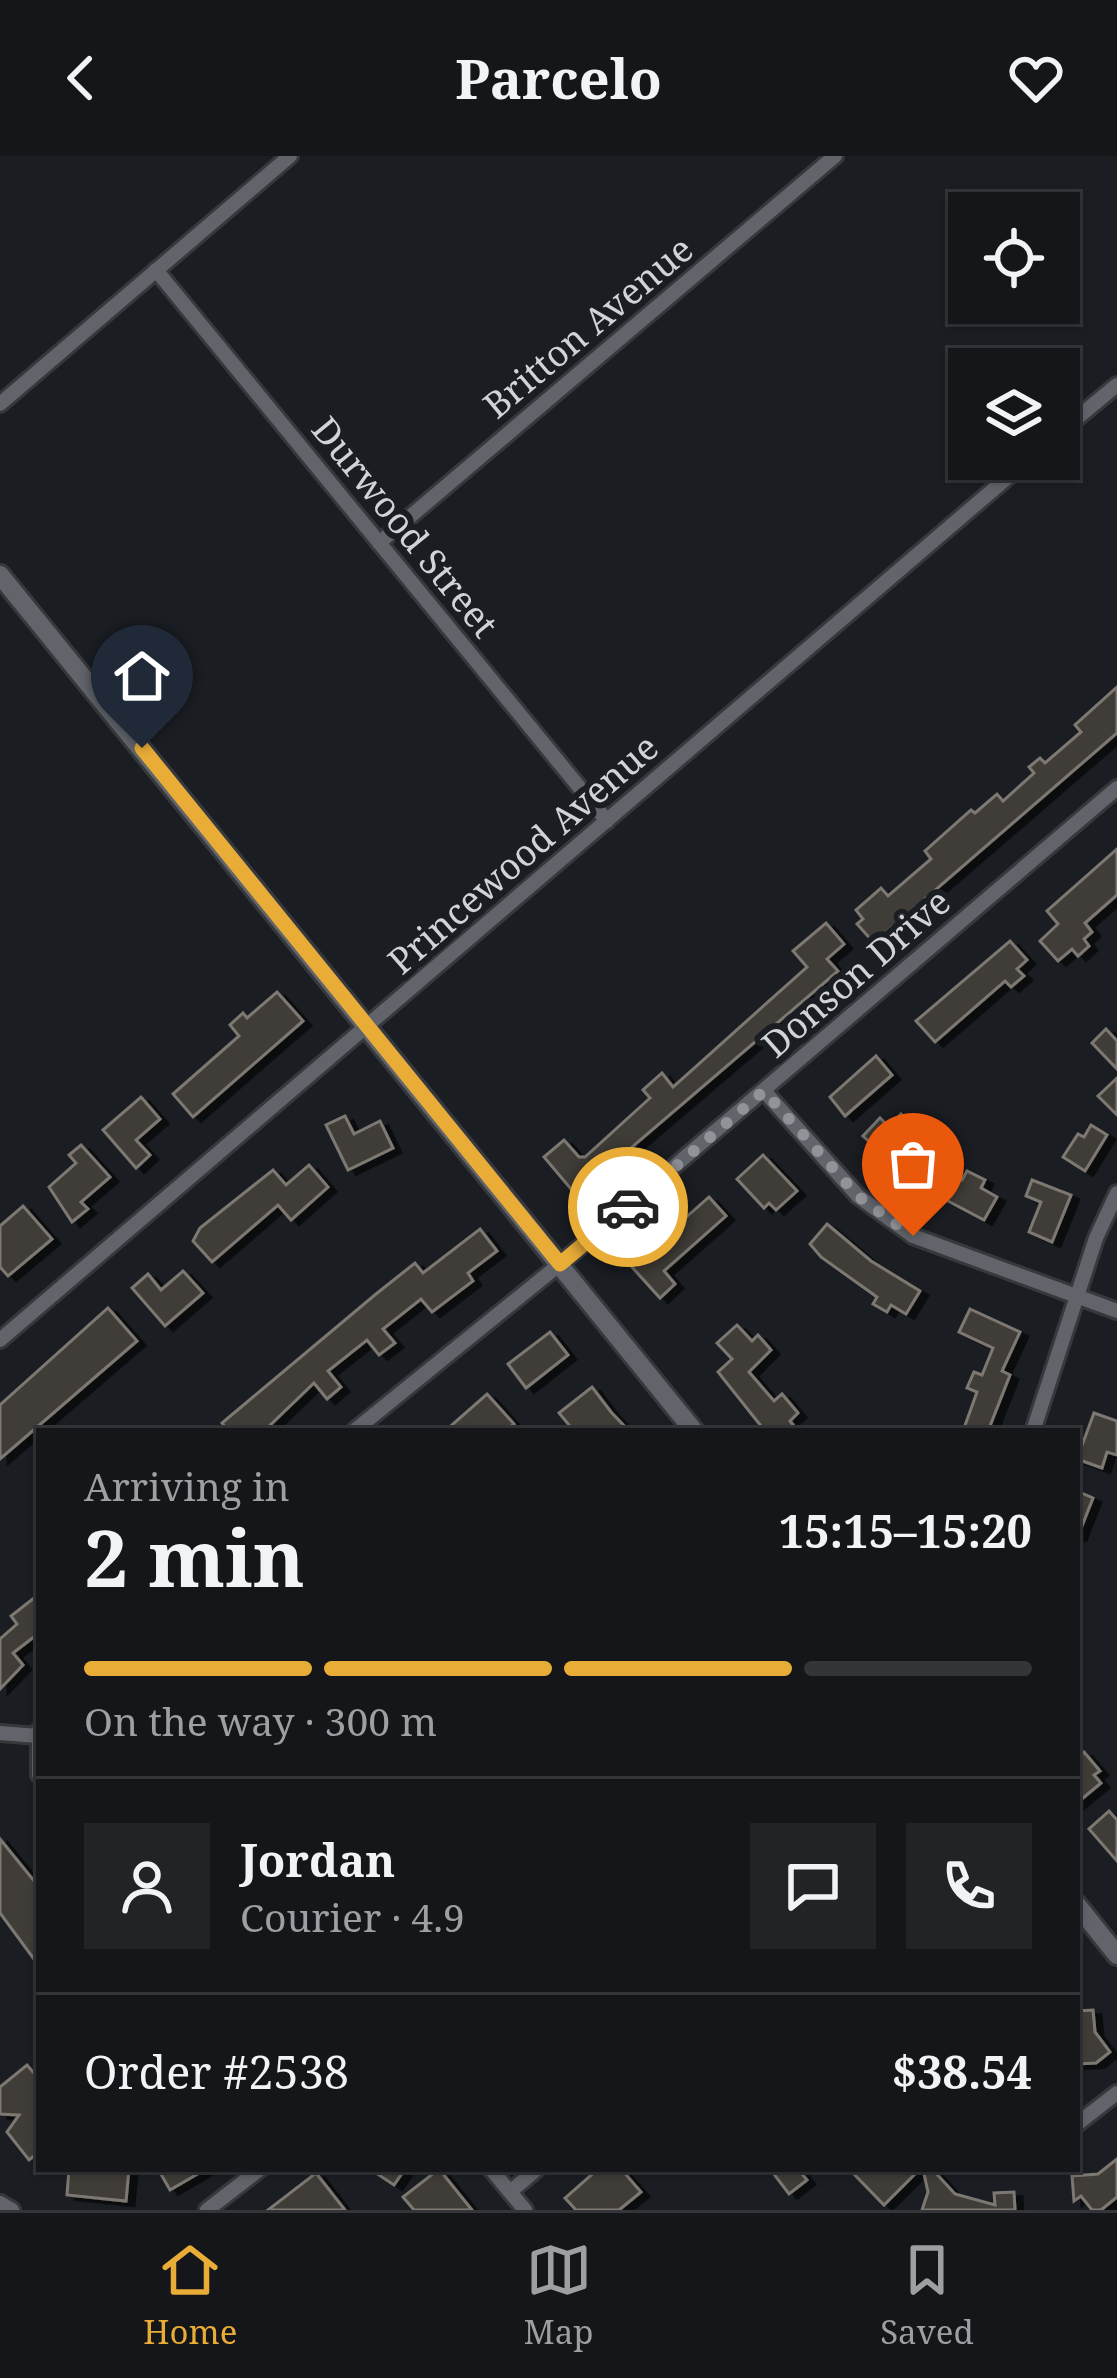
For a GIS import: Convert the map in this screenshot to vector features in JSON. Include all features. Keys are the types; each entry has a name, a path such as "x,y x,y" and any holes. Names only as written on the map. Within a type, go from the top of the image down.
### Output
{"street":[{"path":"0,404 290,156"},
{"name":"Britton Avenue","path":"379,543 835,156"},
{"name":"Durwood Street","path":"156,270 607,821"},
{"path":"1080,416 1117,385"},
{"name":"Princewood Avenue","path":"0,1340 1005,480"},
{"path":"0,575 692,1428"},
{"name":"Donson Drive","path":"364,1428 1117,788"},
{"path":"764,1091 829,1167 886,1219 949,1254 1117,1311"},
{"path":"1034,1428 1117,1192"},
{"path":"0,1733 36,1733"},
{"path":"1080,1909 1117,1955"},
{"path":"1080,2122 1117,2093"},
{"path":"207,2210 256,2172"},
{"path":"493,2172 525,2210"},
{"path":"510,2192 533,2172"},
{"path":"0,2203 12,2210"}],"building":[{"path":"1117,687 1117,733 874,943 857,924 863,919 856,910 881,888 888,896 931,859 925,851 971,810 975,813 997,794 1003,801 1034,773 1029,767 1040,758 1045,763 1081,732 1075,725"},
{"path":"1117,849 1117,895 1085,923 1092,932 1084,939 1089,946 1078,956 1072,949 1058,961 1040,941 1058,924 1047,911"},
{"path":"826,923 844,944 827,959 838,971 576,1195 544,1157 564,1140 579,1157 585,1157 650,1098 643,1090 662,1073 673,1087 807,967 793,951"},
{"path":"1010,941 1027,960 1017,969 1024,976 1011,987 1005,981 935,1042 916,1021"},
{"path":"277,992 303,1021 193,1117 173,1094 239,1036 230,1025 243,1013 247,1018"},
{"path":"1106,1029 1117,1041 1117,1069 1092,1043"},
{"path":"876,1056 892,1075 845,1116 830,1097"},
{"path":"1117,1078 1117,1115 1098,1096"},
{"path":"141,1097 160,1119 136,1140 150,1155 136,1168 103,1130"},
{"path":"901,1114 921,1134 910,1145 919,1153 901,1172 863,1136 880,1118 889,1127"},
{"path":"345,1116 354,1134 380,1121 393,1148 348,1170 326,1125"},
{"path":"1091,1125 1107,1135 1085,1171 1063,1157 1078,1134 1084,1137"},
{"path":"81,1145 110,1177 81,1202 88,1209 72,1222 49,1187 76,1163 69,1155"},
{"path":"763,1155 797,1191 776,1210 769,1203 764,1208 737,1179"},
{"path":"309,1165 328,1187 291,1220 278,1205 212,1262 193,1241 200,1228 273,1170 286,1185"},
{"path":"943,1170 962,1180 967,1171 985,1180 981,1188 997,1197 984,1220 931,1192"},
{"path":"1032,1180 1071,1195 1052,1242 1029,1232 1041,1202 1026,1196"},
{"path":"709,1197 726,1216 664,1271 675,1284 660,1298 631,1266"},
{"path":"23,1206 52,1239 8,1276 0,1267 0,1226"},
{"path":"827,1224 871,1261 920,1291 906,1314 891,1305 887,1312 873,1304 877,1297 821,1257 810,1244"},
{"path":"480,1229 497,1251 468,1273 473,1281 432,1312 421,1299 383,1329 395,1343 379,1355 367,1340 328,1371 341,1387 327,1399 314,1383 267,1428 226,1428 222,1423 415,1263 423,1273"},
{"path":"183,1271 203,1293 165,1326 132,1288 148,1274 161,1290"},
{"path":"108,1308 137,1341 0,1459 0,1405"},
{"path":"970,1309 1020,1332 1002,1371 1010,1375 989,1428 964,1428 977,1392 967,1388 974,1372 982,1375 993,1348 959,1332"},
{"path":"737,1325 752,1341 758,1335 771,1350 749,1372 774,1401 782,1394 798,1413 790,1421 796,1428 763,1428 718,1372 732,1359 717,1343"},
{"path":"550,1332 568,1355 526,1388 508,1364"},
{"path":"592,1387 626,1428 572,1428 559,1413"},
{"path":"487,1394 514,1424 509,1428 448,1428"},
{"path":"1094,1413 1117,1421 1117,1455 1107,1452 1102,1468 1080,1460"},
{"path":"1080,1492 1093,1498 1080,1531"},
{"path":"36,1596 36,1635 13,1653 23,1665 0,1689 0,1639 17,1624 11,1616"},
{"path":"1084,1752 1100,1771 1094,1775 1101,1783 1080,1800 1080,1755"},
{"path":"1109,1811 1117,1820 1117,1861 1089,1829"},
{"path":"0,1839 36,1883 36,1962 0,1913"},
{"path":"1093,2010 1095,2032 1110,2052 1096,2063 1080,2064 1080,2011"},
{"path":"27,2065 36,2076 36,2154 29,2160 7,2132 19,2115 0,2114 0,2087"},
{"path":"1117,2159 1117,2197 1101,2210 1092,2210 1081,2196 1074,2201 1072,2176 1098,2174"},
{"path":"69,2172 129,2172 126,2201 67,2195"},
{"path":"160,2172 201,2172 170,2190"},
{"path":"374,2172 403,2172 394,2185"},
{"path":"441,2172 472,2210 414,2210 403,2197"},
{"path":"595,2172 624,2172 641,2192 619,2210 576,2210 565,2198"},
{"path":"772,2172 800,2172 807,2180 789,2194"},
{"path":"852,2172 917,2172 884,2205"},
{"path":"924,2172 935,2172 955,2194 995,2205 994,2193 1014,2192 1015,2210 922,2210 928,2192"},
{"path":"316,2173 345,2210 268,2210"}],"way so far":[{"path":"628,1207 764,1091 858,1196 913,1236"}],"route":[{"path":"142,748 560,1264 628,1207"}]}
